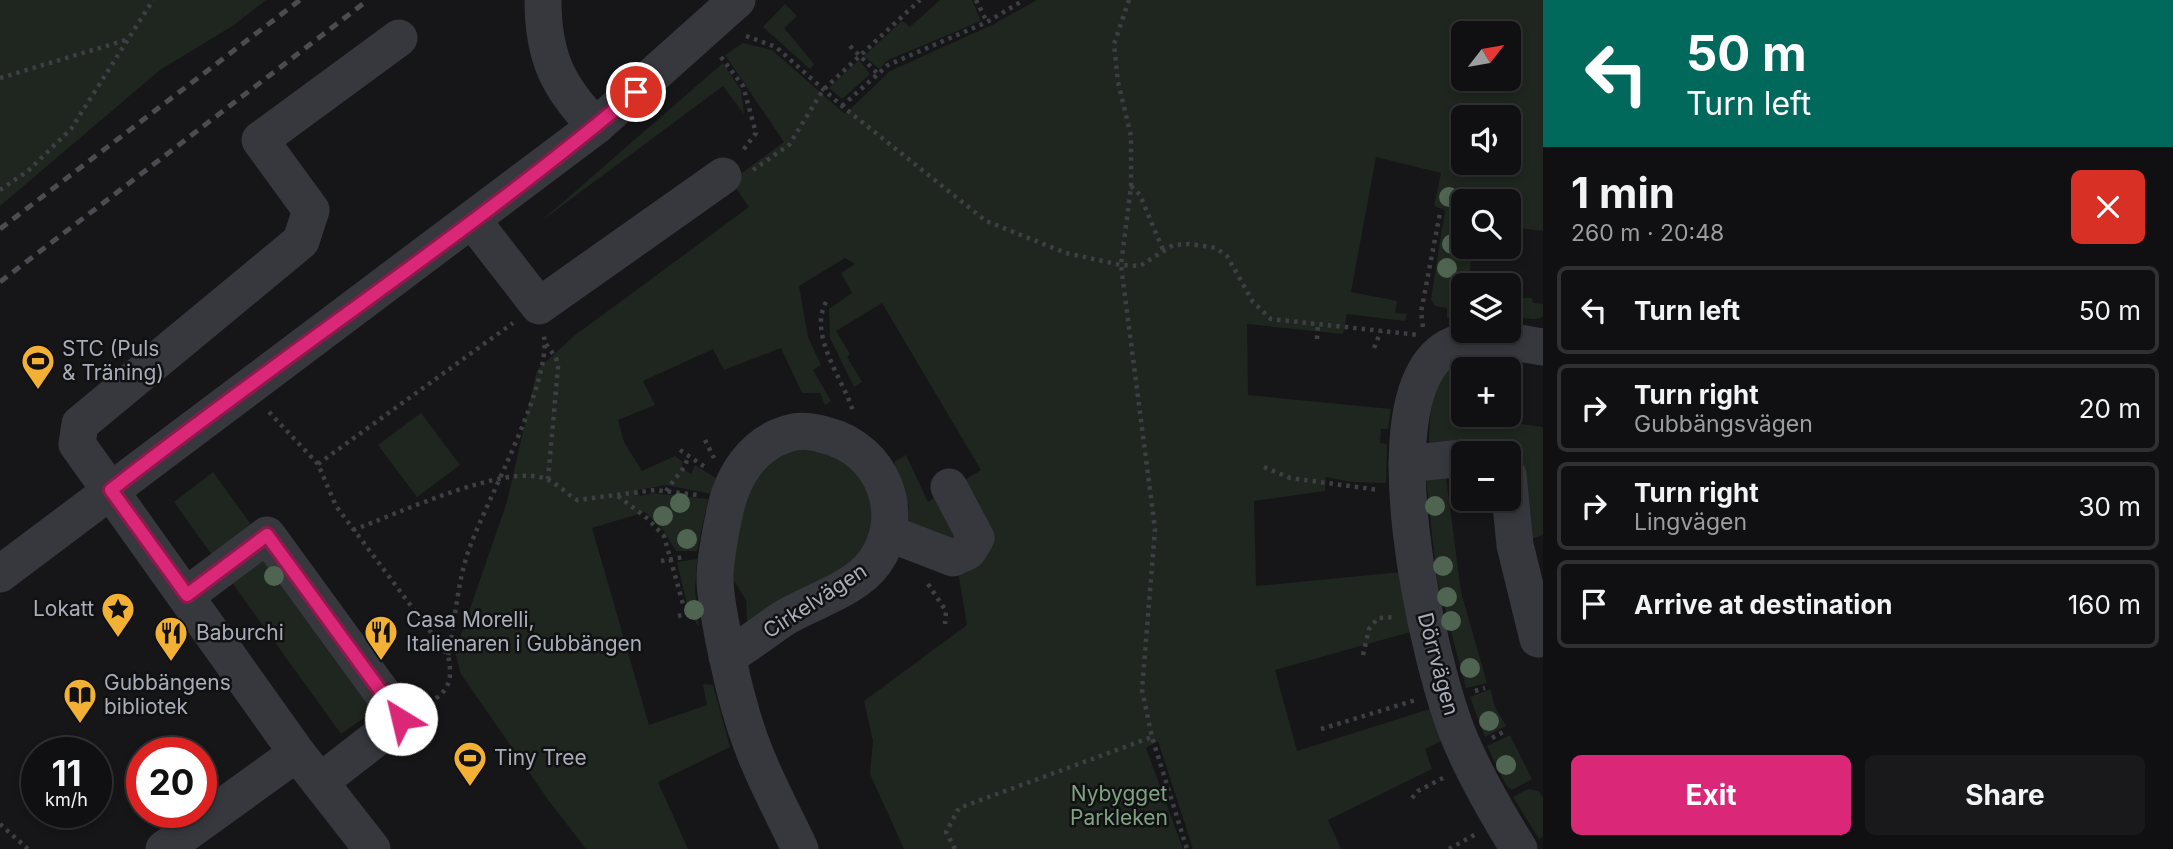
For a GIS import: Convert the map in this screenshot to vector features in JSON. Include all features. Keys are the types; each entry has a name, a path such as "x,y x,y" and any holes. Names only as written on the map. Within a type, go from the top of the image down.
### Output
{"street":[{"path":"543,0 544,37 552,65 574,104 596,126"},
{"path":"0,574 175,439 473,221 737,16"},
{"path":"372,849 297,753 77,444 80,424 301,241 311,210 260,140 398,38"},
{"path":"473,221 539,306 735,170"},
{"name":"Dörrvägen","path":"1518,848 1466,752 1444,692 1418,587 1408,477 1412,401 1425,369 1449,347 1482,339 1543,347"},
{"name":"Cirkelvägen","path":"727,657 872,565 888,533 890,502 884,483 872,464 854,446 811,431 794,432 760,450 734,478 718,485 715,576 727,657 755,753 800,849"},
{"path":"1408,477 1451,462"},
{"path":"888,533 953,558 968,551 976,538 949,487"},
{"path":"1512,511 1515,545 1538,639"},
{"path":"187,595 267,535 401,719 320,782"},
{"path":"164,849 297,753"}],"path":[{"path":"0,190 28,171 71,128 153,0"},
{"path":"735,170 789,145 823,90 920,0"},
{"path":"976,0 987,22"},
{"path":"842,106 888,65 987,22 1024,0"},
{"path":"1129,0 1114,44 1118,82 1131,136 1131,186 1121,265 1154,529 1142,690 1152,737 1186,849"},
{"path":"737,16 842,106 986,221 1066,253 1121,265 1140,266 1163,250 1188,244 1216,248 1227,256 1253,302 1271,319 1423,335 1421,312 1440,212"},
{"path":"0,78 128,39"},
{"path":"850,46 878,74"},
{"path":"718,54 743,86 756,133 735,170"},
{"path":"1131,186 1140,195 1163,250"},
{"path":"827,302 821,311 824,342 853,410 852,420"},
{"path":"318,464 539,306 545,343 540,374 501,476 470,545 461,578 448,655 451,673 444,694 401,719"},
{"path":"1317,339 1318,324"},
{"path":"1374,348 1381,331"},
{"path":"545,343 556,358 558,367 548,479"},
{"path":"269,412 318,464 336,506 448,655"},
{"path":"680,450 718,485"},
{"path":"666,491 688,457"},
{"path":"1264,467 1290,478 1375,490 1408,477"},
{"path":"353,530 501,476 530,475 548,479 577,500 718,485"},
{"path":"617,496 649,519 664,536 685,614 691,623"},
{"path":"923,577 947,611 945,624"},
{"path":"678,616 685,614"},
{"path":"1363,655 1369,629 1378,618 1424,615"},
{"path":"1321,729 1444,692"},
{"path":"955,849 946,832 959,808 1152,737"},
{"path":"0,824 28,849"}],"green space":[{"path":"0,0 266,0 234,25 160,70 0,206"},
{"path":"940,0 972,0 981,21 888,60 879,69 864,56 902,21 910,27"},
{"name":"Nybygget Parkleken","path":"1037,0 1543,0 1543,231 1521,228 1521,189 1451,189 1451,259 1471,259 1470,273 1451,273 1451,318 1447,318 1447,308 1435,306 1431,299 1445,210 1434,206 1441,173 1376,157 1351,292 1397,301 1395,313 1407,314 1405,321 1347,314 1343,334 1247,324 1248,395 1391,409 1388,429 1381,429 1380,443 1387,444 1386,483 1351,482 1326,477 1325,491 1254,501 1256,586 1402,572 1414,631 1275,670 1297,751 1436,707 1447,738 1425,749 1432,769 1328,820 1341,849 1193,849 1158,741 1146,748 1183,849 904,849 870,774 873,741 864,701 967,625 958,571 958,484 981,470 882,303 836,331 862,382 854,387 830,338 829,309 852,293 841,273 855,264 845,258 799,286 808,337 821,365 813,370 831,401 825,405 820,393 802,393 781,348 724,370 713,349 643,381 655,405 618,420 624,442 642,471 675,456 683,462 681,468 691,474 695,465 716,478 711,494 666,485 638,490 640,496 653,493 708,499 697,551 676,551 664,531 645,512 592,528 649,725 707,705 703,684 713,685 730,747 658,782 688,849 586,849 549,801 461,674 455,652 507,502 537,370 574,336 749,207 731,181 784,142 725,55 743,43 772,50 845,114 890,71 992,25"},
{"path":"785,4 797,16 784,28 814,64 810,69 763,27"},
{"path":"859,60 870,74 842,99 829,88"},
{"path":"723,63 741,90 744,114 723,86 540,222"},
{"path":"1521,298 1532,298 1533,303 1543,304 1543,317 1521,318"},
{"path":"1451,368 1451,427 1521,427 1521,424 1543,427 1543,535 1520,543 1516,511 1521,511 1521,441 1451,441 1451,450 1429,451 1435,393"},
{"path":"421,413 460,465 417,497 378,445"},
{"path":"794,447 846,457 876,497 865,555 748,635 746,600 729,573 734,530 755,470"},
{"path":"906,455 928,502 940,494 961,544 908,532 909,507 894,462"},
{"path":"213,472 382,705 341,734 174,502"},
{"path":"1446,477 1461,592 1487,683 1466,688 1437,579 1426,479"},
{"path":"697,559 695,590 699,626 689,613 677,562"},
{"path":"1491,689 1494,705 1506,726 1485,737 1470,697"},
{"path":"1510,735 1532,779 1512,790 1506,785 1487,746"},
{"path":"1528,789 1539,791 1543,798 1543,836 1539,839 1513,797"}],"railway":[{"path":"0,229 300,0"},
{"path":"0,282 368,0"}],"place":[{"name":"STC (Puls & Träning)","path":"38,391"},
{"name":"Lokatt","path":"118,639"},
{"name":"Casa Morelli, Italienaren i Gubbängen","path":"381,662"},
{"name":"Baburchi","path":"171,663"},
{"name":"Gubbängens bibliotek","path":"80,725"},
{"name":"Tiny Tree","path":"470,788"}],"route":[{"path":"401,719 267,535 187,595 111,490 175,439 473,221 636,92"}]}
